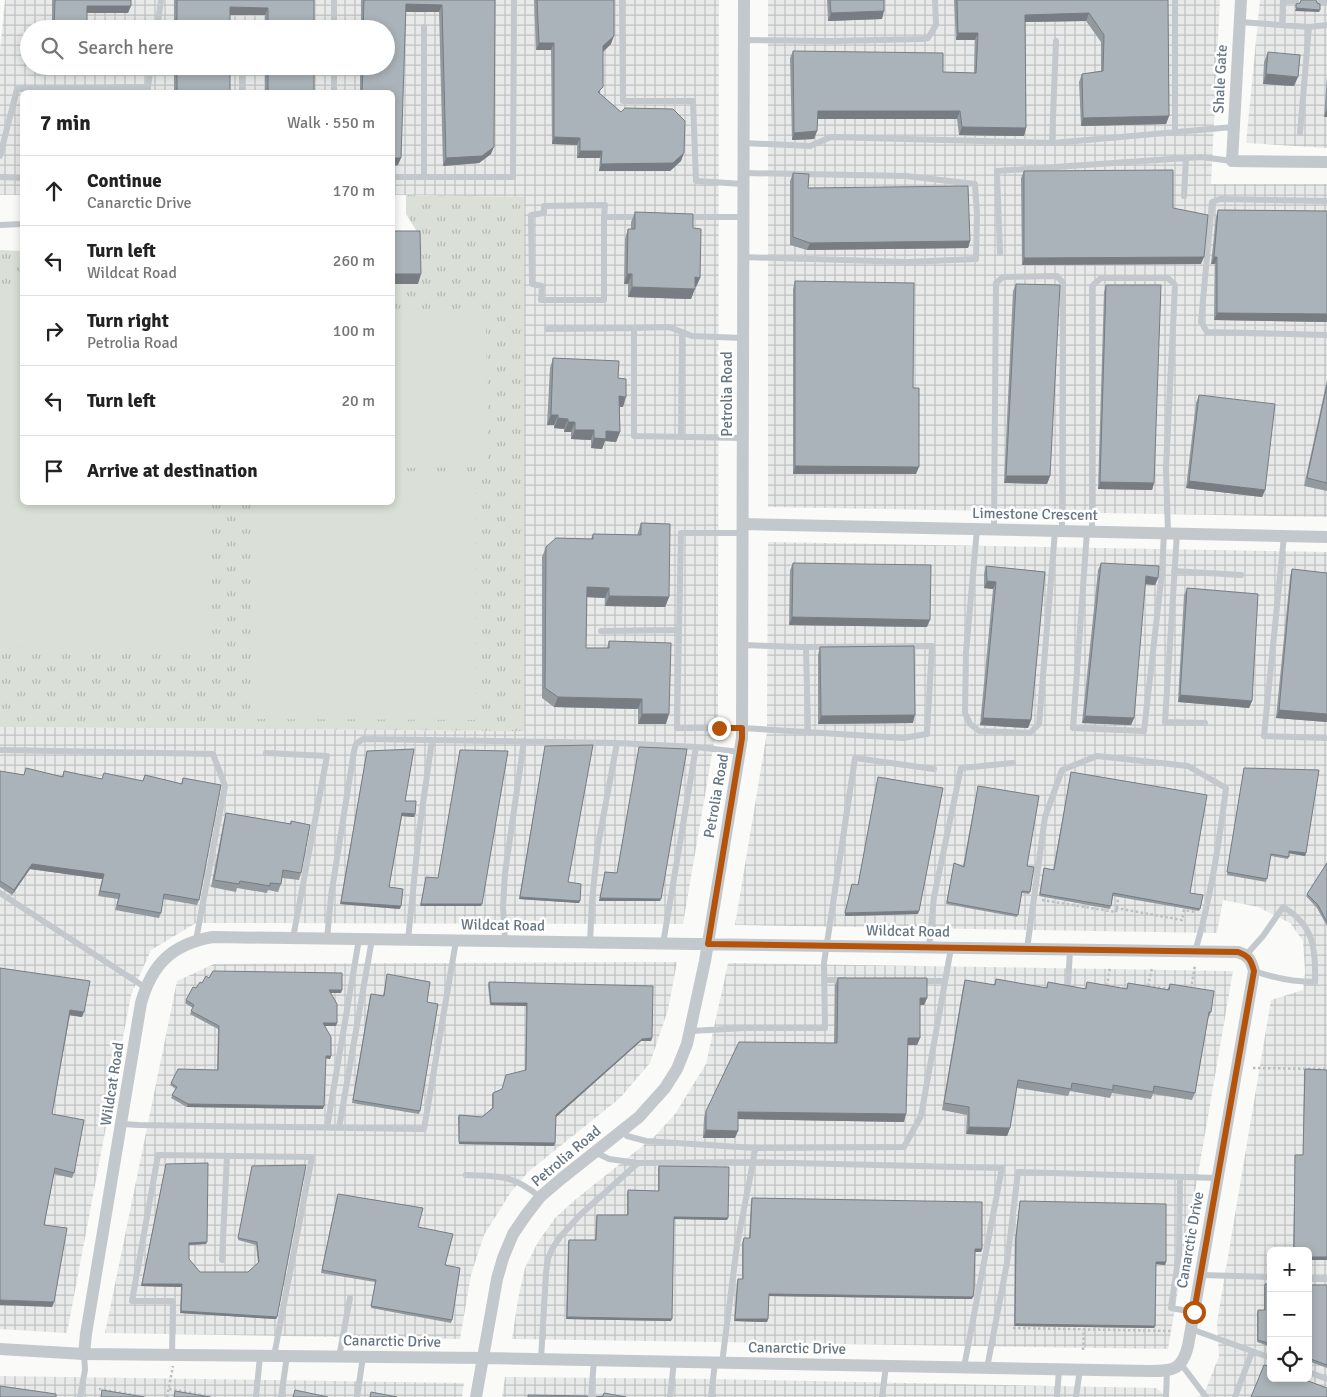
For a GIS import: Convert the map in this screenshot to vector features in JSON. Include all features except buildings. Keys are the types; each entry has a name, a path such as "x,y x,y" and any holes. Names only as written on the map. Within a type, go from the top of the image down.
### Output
{"street":[{"name":"Petrolia Road","path":"476,1397 496,1279 502,1258 513,1234 526,1214 540,1198 622,1131 652,1104 665,1088 683,1056 691,1031 708,944 740,752 742,728 744,0"},
{"name":"Shale Gate","path":"1232,161 1241,0"},
{"path":"1232,161 1327,162"},
{"name":"Limestone Crescent","path":"743,528 977,529 1327,537"},
{"name":"Wildcat Road","path":"84,1354 146,988 153,972 165,958 178,948 196,940 213,937 327,938 1238,952 1250,962"},
{"name":"Canarctic Drive","path":"0,1349 84,1354 484,1358 1167,1371 1175,1369 1186,1356 1201,1275 1218,1178 1250,962"}],"lane":[{"path":"158,20 161,0"},
{"path":"334,0 334,20"},
{"path":"395,177 513,176 514,0"},
{"path":"622,0 623,101 693,101 696,180 906,176 975,184 977,214 976,259 907,262 743,257"},
{"path":"744,40 833,41 928,38 936,24 935,0"},
{"path":"1175,0 1175,133"},
{"path":"1282,25 1283,0 1296,1"},
{"path":"1239,22 1309,27 1327,26"},
{"path":"424,27 424,177"},
{"path":"1300,133 1309,27"},
{"path":"1052,143 1056,41"},
{"path":"0,156 17,89 148,90 150,75"},
{"path":"242,75 242,90"},
{"path":"334,75 334,90"},
{"path":"743,144 810,146 831,137 1052,143 1233,127"},
{"path":"1000,253 997,170 1186,158 1232,161"},
{"path":"1184,196 1186,158"},
{"path":"0,177 20,178"},
{"path":"1327,201 1220,199 1212,202 1201,322 1207,332 1327,335"},
{"path":"544,206 605,206 604,217 604,300 541,300 542,286 532,284 531,215 544,214 544,206"},
{"path":"604,217 652,217"},
{"path":"682,217 743,217"},
{"path":"0,224 20,224"},
{"path":"977,529 966,652 965,713 970,724 979,731 1030,734 1040,724 1058,531 1064,284 1057,276 1003,278 996,283 994,530"},
{"path":"1170,533 1162,572 1144,731 1073,728 1090,532 1092,286 1101,278 1168,278 1175,285 1166,468 1174,571 1165,722 1205,723"},
{"path":"634,328 634,436 743,438"},
{"path":"547,329 669,328 692,336 743,338"},
{"path":"681,437 682,332"},
{"path":"743,528 681,533 677,728 742,728 903,738 927,734 932,646 806,647 743,645"},
{"path":"1284,536 1264,736 1327,738"},
{"path":"1174,571 1241,575"},
{"path":"601,631 679,630"},
{"path":"806,647 808,732"},
{"path":"327,938 340,837 354,751 356,744 363,739 617,743 696,747 740,752"},
{"path":"408,940 419,832 432,740"},
{"path":"504,941 505,873 524,741"},
{"path":"590,943 592,900 598,845 617,743"},
{"path":"663,944 696,747"},
{"path":"0,750 213,754 225,786 196,940"},
{"path":"266,752 327,756 293,938"},
{"path":"1027,949 1046,817 1062,770 1097,756 1188,766 1226,788 1218,854 1206,914 1195,952"},
{"path":"691,1031 744,1028 825,1028 824,963 854,758 934,770"},
{"path":"929,948 934,897 961,768 1013,763"},
{"path":"0,892 146,988"},
{"path":"1283,907 1296,914 1309,933 1316,961 1315,982 1300,982 1276,978 1250,962 1263,936 1283,907"},
{"path":"327,1128 366,939"},
{"path":"339,1128 366,939"},
{"path":"122,1124 424,1129 456,941"},
{"path":"622,1131 627,1136 646,1141 755,1148 904,1146 921,1116 952,948"},
{"path":"1068,985 1070,950"},
{"path":"824,980 852,980"},
{"path":"908,981 946,981"},
{"path":"711,1397 719,1362 736,1245 755,1148"},
{"path":"595,1152 609,1159 638,1163 753,1162 1002,1168 964,1367"},
{"path":"172,1355 173,1301 132,1301 158,1155 312,1157 281,1356 281,1397"},
{"path":"222,1260 227,1156"},
{"path":"541,1359 546,1273 552,1249 580,1215 638,1163"},
{"path":"987,1368 1007,1263 1018,1172 1218,1178"},
{"path":"466,1175 516,1180 540,1198"},
{"path":"1180,1177 1179,1254 1171,1308 1194,1312"},
{"path":"1201,1275 1267,1278"},
{"path":"1312,1279 1327,1279"},
{"path":"339,1357 350,1298"},
{"path":"1191,1329 1267,1357"},
{"path":"1235,1397 1252,1352"},
{"path":"80,1397 85,1370 84,1354"},
{"path":"256,1397 260,1356"},
{"path":"357,1397 363,1357"},
{"path":"591,1397 594,1360"},
{"path":"670,1397 674,1362"},
{"path":"1181,1364 1206,1397"},
{"path":"882,1397 886,1366"},
{"path":"1057,1397 1059,1369"},
{"path":"1076,1397 1080,1369"},
{"path":"1166,1397 1167,1371"},
{"path":"1312,1373 1327,1379"}],"path":[{"path":"1033,898 1116,912 1118,899"},
{"path":"1116,908 1182,920 1184,910 1206,914"},
{"path":"1106,992 1110,968"},
{"path":"1147,992 1152,968"},
{"path":"1190,993 1195,969"},
{"path":"1108,986 1131,990"},
{"path":"1148,986 1174,990"},
{"path":"1253,1068 1327,1069"},
{"path":"1013,1328 1173,1330"},
{"path":"1083,1350 1084,1329"},
{"path":"168,1397 173,1362 172,1355"},
{"path":"98,1389 144,1397"},
{"path":"169,1389 213,1397"}],"shaded area":[{"path":"5,0 719,0 718,719 683,924 196,923 151,950 131,995 67,1333 0,1329 0,727 524,731 524,197 395,195 395,90 20,90 20,195 0,195 0,50"},
{"path":"768,0 1220,0 1211,184 1327,184 1327,517 768,507"},
{"path":"1260,0 1327,0 1327,148 1246,143"},
{"path":"768,542 1327,552 1327,1397 1197,1397 1204,1394 1219,1356 1217,1322 1271,1000 1303,990 1305,972 1303,941 1290,923 1258,907 1223,900 1217,933 735,925 767,732"},
{"path":"677,962 668,1010 650,1063 620,1098 528,1172 511,1192 484,1235 471,1275 460,1339 105,1333 177,981 214,964"},
{"path":"728,963 1233,971 1168,1349 512,1339 525,1268 538,1242 555,1218 655,1136 675,1114 706,1064"},
{"path":"0,1376 464,1383 462,1397 0,1397"},
{"path":"505,1377 713,1379 1156,1388 1168,1397 502,1397"}],"green space":[{"path":"406,195 524,197 524,731 0,727 0,250 20,251 20,505 395,505 395,284 418,284 416,230 406,214"},
{"path":"0,285 20,285 20,505 211,505 209,650 0,646"},
{"path":"486,315 488,467 395,468 395,316"},
{"path":"395,477 475,477 475,720 255,719 255,505 395,505"}],"route":[{"path":"719,728 742,728 742,738 708,944 1238,952 1246,955 1251,960 1254,971 1194,1312"}]}
